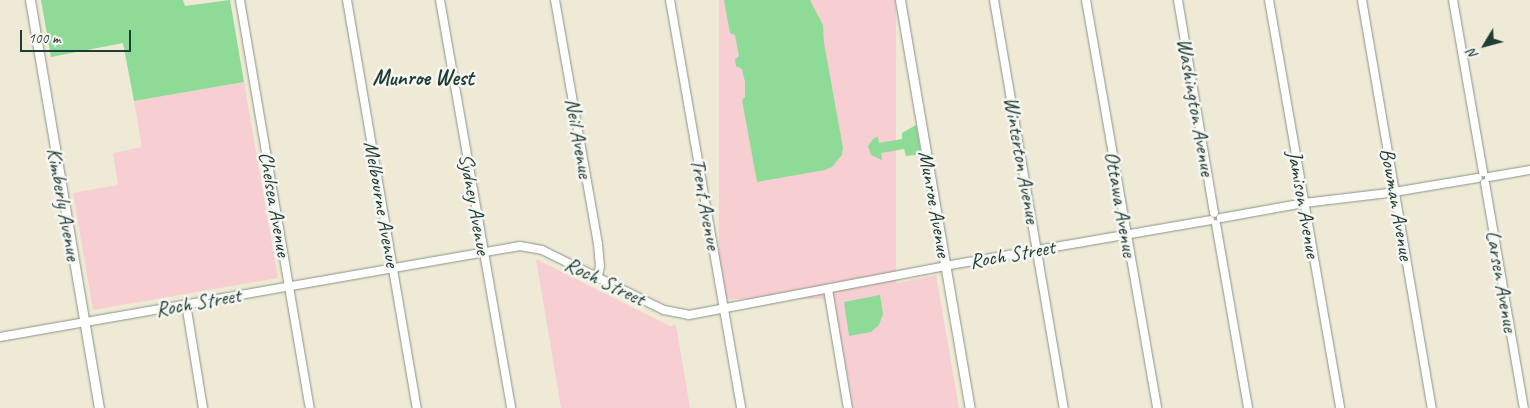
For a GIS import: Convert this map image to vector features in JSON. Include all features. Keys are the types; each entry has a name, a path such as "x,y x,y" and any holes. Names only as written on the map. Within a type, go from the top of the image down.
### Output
{"street":[{"name":"Kimberly Avenue","path":"30,0 99,408"},
{"name":"Chelsea Avenue","path":"240,0 310,408"},
{"name":"Melbourne Avenue","path":"347,0 417,408"},
{"name":"Sydney Avenue","path":"440,0 510,408"},
{"name":"Neil Avenue","path":"555,0 598,244 600,266 598,276"},
{"name":"Trent Avenue","path":"670,0 741,408"},
{"name":"Munroe Avenue","path":"900,0 970,408"},
{"name":"Winterton Avenue","path":"994,0 1064,408"},
{"name":"Ottawa Avenue","path":"1086,0 1157,408"},
{"name":"Washington Avenue","path":"1178,0 1248,408"},
{"name":"Jamison Avenue","path":"1269,0 1340,408"},
{"name":"Bowman Avenue","path":"1362,0 1432,408"},
{"name":"Larsen Avenue","path":"1453,0 1524,408"},
{"name":"Roch Street","path":"0,337 393,268 528,247 542,250 671,312 689,315 945,266 1304,203 1395,192 1530,170"},
{"path":"828,289 848,408"},
{"path":"186,304 203,408"}],"shaded area":[{"path":"719,0 896,0 896,299 719,299"},
{"path":"244,82 278,278 93,310 73,193 118,185 113,153 142,147 134,101"},
{"path":"536,259 670,326 676,325 690,408 561,408"},
{"path":"936,275 959,408 853,408 834,296"}],"green space":[{"path":"41,0 183,0 185,6 230,0 244,82 134,101 123,43 51,57"},
{"path":"724,0 810,0 823,25 824,43 843,148 842,155 832,167 825,170 757,182 742,100 745,97 745,82 742,69 736,66 735,59 739,56 735,35 730,33"},
{"path":"916,125 922,158 914,155 906,156 904,149 881,153 882,160 871,155 868,146 874,138 878,137 879,143 902,139 902,133"},
{"path":"880,295 883,314 879,325 871,332 849,336 844,302"}],"district":[{"name":"Munroe West","path":"423,79"}]}
